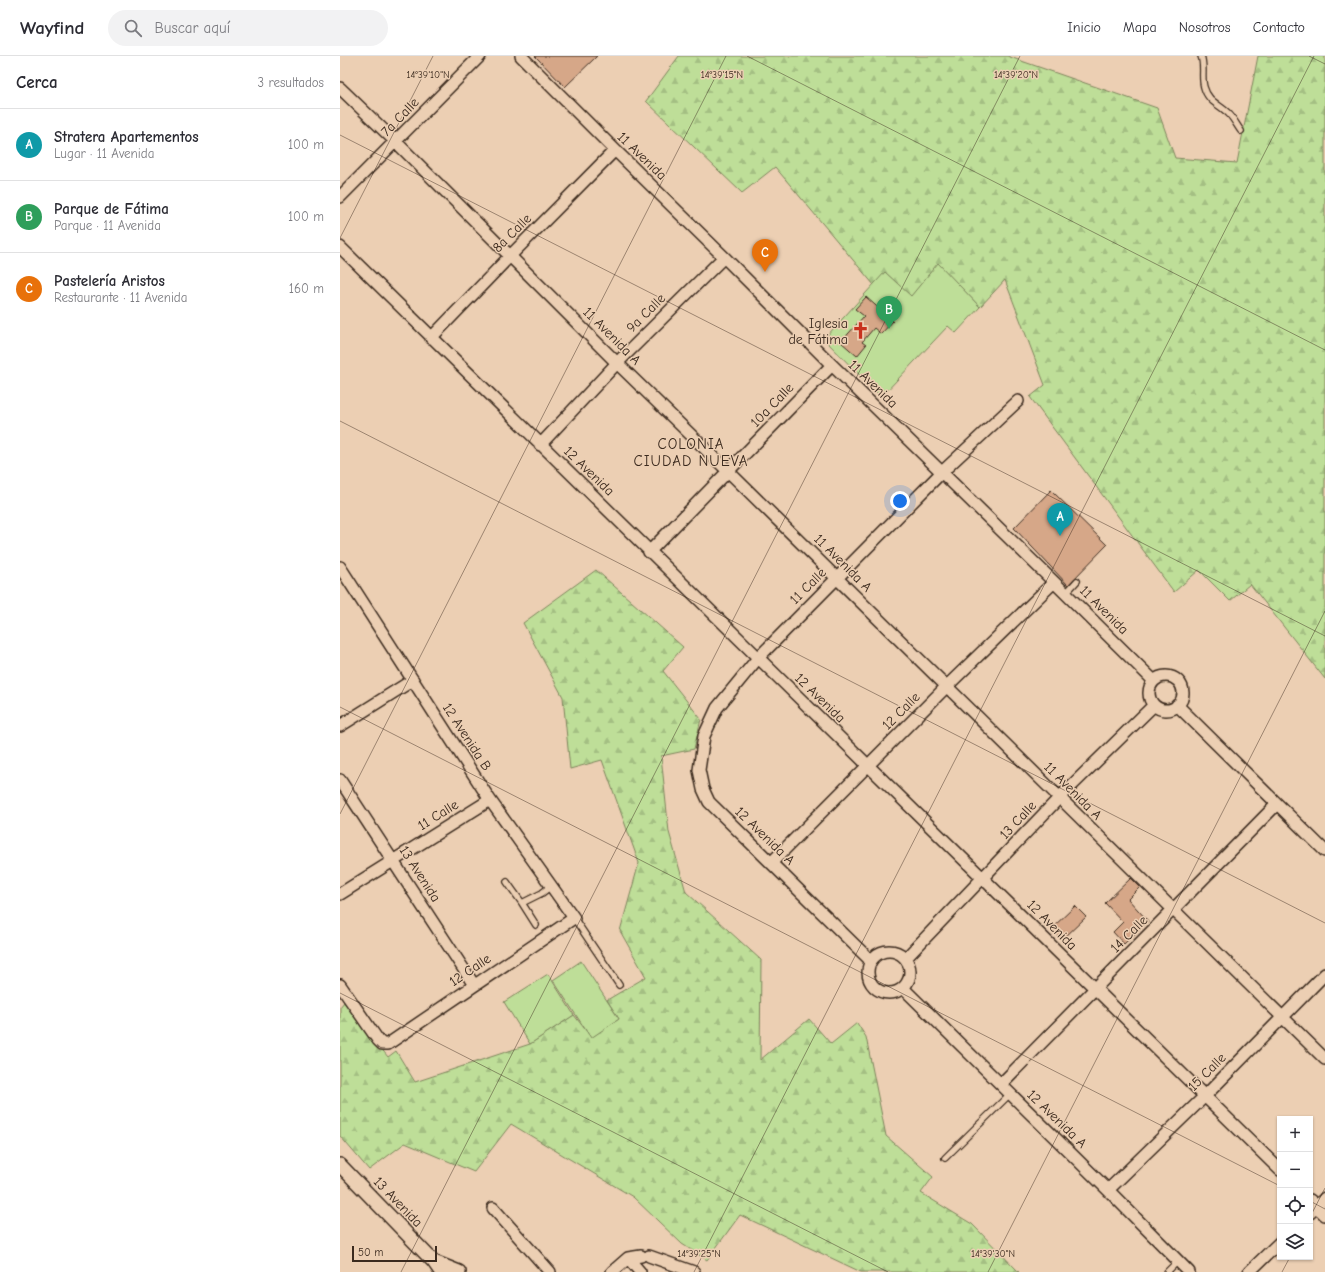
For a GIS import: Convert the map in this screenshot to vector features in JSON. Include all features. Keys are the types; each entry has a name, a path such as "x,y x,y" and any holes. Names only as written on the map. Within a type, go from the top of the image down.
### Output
{"street":[{"name":"7a Calle","path":"340,198 480,56"},
{"name":"11 Avenida","path":"521,56 832,365 1154,681"},
{"name":"11 Avenida A","path":"340,88 1325,1059"},
{"name":"8a Calle","path":"431,338 615,150"},
{"name":"12 Avenida","path":"340,247 1277,1167"},
{"name":"9a Calle","path":"540,445 618,363 724,257"},
{"name":"10a Calle","path":"649,552 832,365"},
{"name":"11 Calle","path":"717,708 758,658 942,472 1018,401"},
{"name":"12 Avenida B","path":"340,567 490,800 574,918"},
{"name":"12 Calle","path":"771,863 946,687 1054,582"},
{"path":"1163,676 1169,676 1178,681 1183,691 1181,701 1168,710 1158,708 1154,705 1149,696 1149,690 1154,681 1163,676"},
{"path":"340,726 413,680"},
{"name":"13 Calle","path":"906,958 1059,798 1154,705"},
{"path":"1177,705 1325,851"},
{"name":"12 Avenida A","path":"717,708 704,736 700,770 703,789 709,802 871,961"},
{"name":"13 Avenida","path":"340,780 474,985"},
{"name":"11 Calle","path":"340,894 490,800"},
{"name":"14 Calle","path":"1001,1084 1277,804"},
{"name":"12 Calle","path":"340,985 378,1040 382,1044 388,1044 574,918"},
{"path":"888,950 894,951 906,958 910,966 910,975 903,988 891,993 878,990 873,986 868,974 871,961 876,956 881,952 888,950"},
{"name":"15 Calle","path":"1108,1190 1205,1096 1325,974"},
{"name":"12 Avenida A","path":"903,988 1189,1272"},
{"name":"13 Avenida","path":"340,1165 437,1267 459,1272"},
{"path":"1313,1205 1325,1198"},
{"path":"1313,1207 1325,1215"},
{"path":"493,1208 550,1272"},
{"path":"1249,1272 1277,1245"},
{"path":"612,1272 628,1258 645,1256 694,1272"},
{"path":"628,1258 640,1272"}],"lane":[{"path":"1201,56 1204,63 1204,86 1208,95 1211,100 1229,114 1242,131"},
{"path":"1066,593 1077,581"},
{"path":"507,882 536,925"},
{"path":"522,903 542,893 551,886"},
{"path":"574,918 619,985"},
{"path":"944,1158 1010,1094"},
{"path":"1167,1272 1178,1262"}],"green space":[{"path":"679,56 1007,56 1157,108 1175,158 1237,163 1258,56 1325,56 1325,679 1250,584 1230,601 1199,570 1174,592 1030,397 1045,385 1005,280 980,307 938,264 911,297 886,273 874,285 775,167 742,193 646,101"},
{"path":"938,263 980,307 956,333 948,326 881,397 824,339 885,272 911,296"},
{"path":"596,570 683,647 663,671 701,719 694,749 661,756 669,832 686,892 761,960 760,1060 809,1019 831,1044 857,1023 866,1037 886,1136 933,1177 921,1193 972,1224 1019,1272 861,1272 740,1215 707,1260 682,1244 633,1197 511,1124 474,1172 405,1143 369,1170 340,1136 340,1007 344,1002 388,1057 396,1051 415,1082 530,1044 574,1015 591,1037 619,1019 607,1000 646,977 620,931 639,863 602,760 570,769 563,697 523,623"},
{"path":"581,961 619,1019 591,1038 553,980"},
{"path":"548,974 574,1015 530,1044 504,1002"}],"building":[{"path":"535,56 597,56 565,87"},
{"name":"Iglesia de Fátima","path":"866,297 893,321 881,334 874,328 862,342 866,345 857,356 841,342 864,316 855,309"},
{"path":"1051,490 1107,545 1068,585 1014,528"},
{"path":"1131,878 1140,887 1128,899 1148,921 1124,944 1113,932 1123,922 1105,903"},
{"path":"1075,906 1086,917 1062,940 1051,929"}],"place":[{"name":"Pastelería Aristos","path":"765,272"},
{"name":"Parque de Fátima","path":"889,329"},
{"name":"Iglesia de Fátima","path":"861,331"},
{"name":"Stratera Apartementos","path":"1060,536"}],"district":[{"name":"COLONIA CIUDAD NUEVA","path":"691,452"}]}
